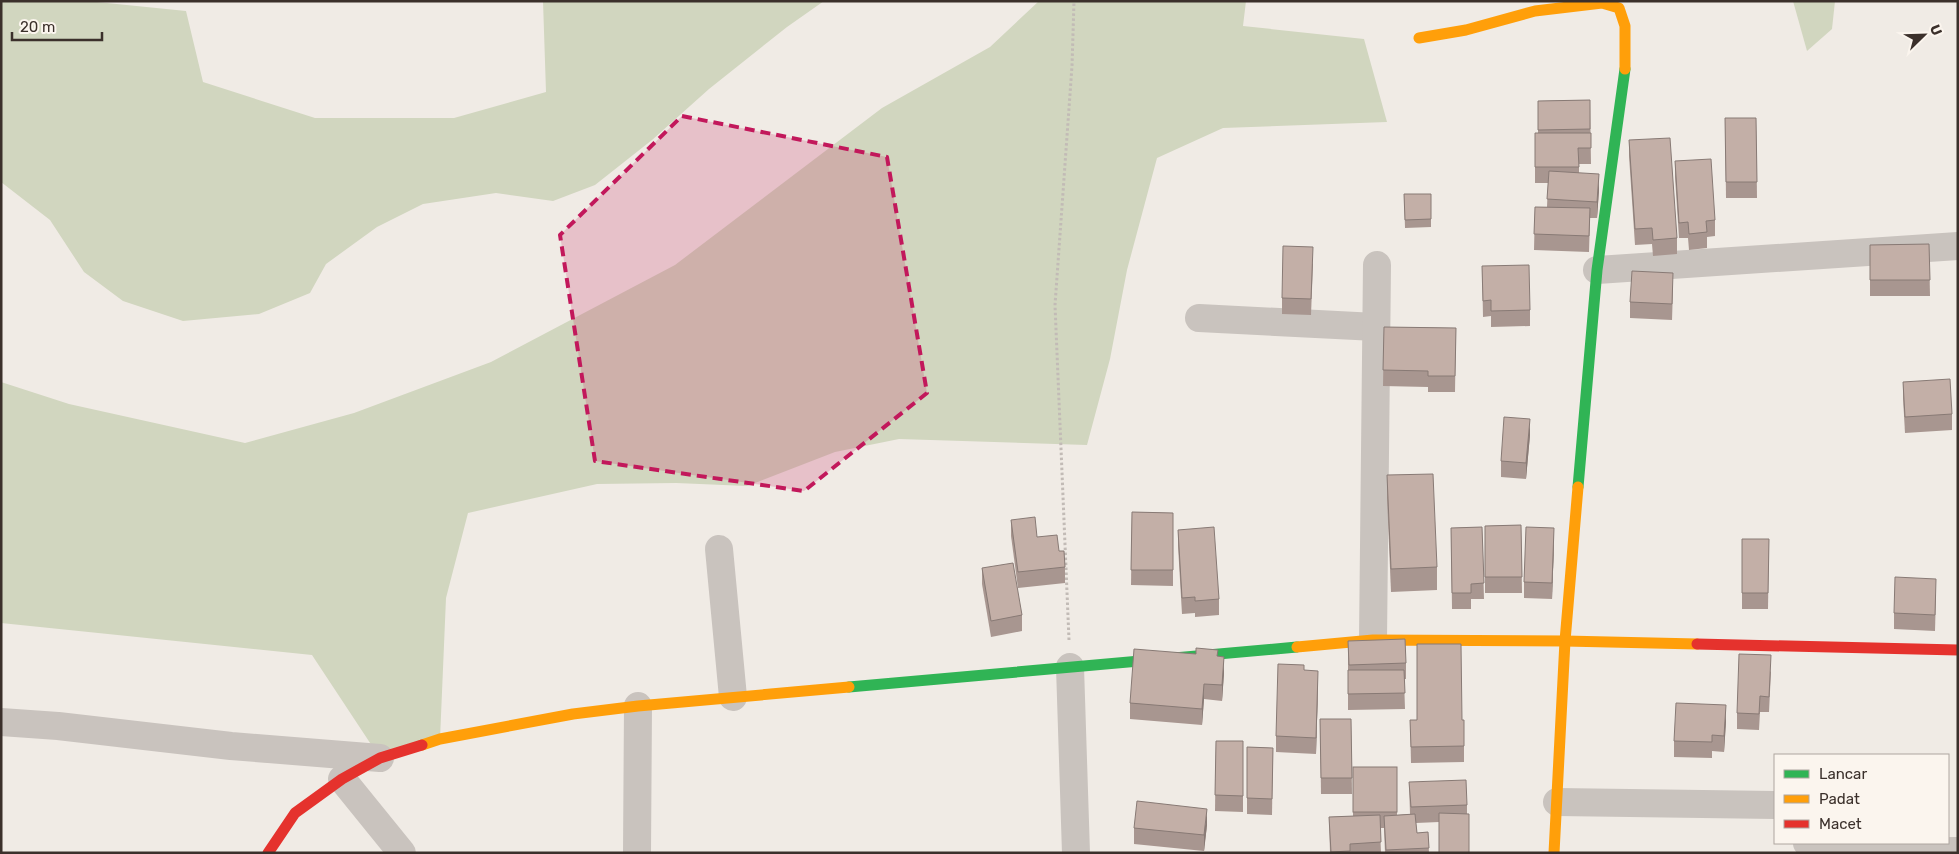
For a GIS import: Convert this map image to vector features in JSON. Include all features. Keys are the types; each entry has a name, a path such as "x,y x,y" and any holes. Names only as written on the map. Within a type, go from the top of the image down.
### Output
{"street":[{"path":"1420,38 1466,30 1535,11 1602,2 1619,8 1625,26 1625,69 1597,270 1565,641 1554,853"},
{"path":"1597,270 1958,246"},
{"path":"1373,640 1376,265"},
{"path":"1199,318 1376,327"},
{"path":"719,549 733,697"},
{"path":"268,853 295,812 342,779 380,758 440,740 572,714 638,706 1373,640 1565,641 1958,650"},
{"path":"1070,667 1076,853"},
{"path":"637,853 638,706"},
{"path":"1,722 58,726 231,746 380,758"},
{"path":"342,779 402,853"},
{"path":"1557,802 1774,805"},
{"path":"1808,844 1812,849 1822,852 1958,852"}],"path":[{"path":"1070,667 1055,305 1072,66 1074,1"}],"highlighted area":[{"path":"682,116 887,157 927,393 804,491 595,461 560,235"}],"green space":[{"path":"1,1 87,1 186,11 203,82 315,118 454,118 546,92 543,1 824,1 787,27 709,89 652,140 595,185 553,201 496,193 423,204 377,227 326,264 310,293 259,314 183,321 123,301 84,272 50,220 1,182"},
{"path":"1039,1 1246,1 1243,26 1364,39 1387,122 1223,128 1157,158 1127,270 1110,359 1087,445 899,439 835,452 747,486 676,483 597,484 468,513 446,598 440,739 380,758 312,655 1,623 1,382 69,404 245,443 354,413 491,362 675,265 882,108 990,47"},
{"path":"1793,1 1835,1 1832,29 1807,51"}],"building":[{"path":"1590,100 1590,129 1538,130 1538,101"},
{"path":"1725,118 1756,118 1757,182 1726,182"},
{"path":"1535,133 1591,133 1591,148 1578,148 1579,167 1535,167"},
{"path":"1670,138 1677,238 1653,240 1652,228 1635,229 1629,140"},
{"path":"1711,159 1715,220 1706,221 1707,232 1689,234 1688,222 1679,223 1675,161"},
{"path":"1549,171 1599,174 1597,202 1547,199"},
{"path":"1404,194 1431,194 1431,219 1405,220"},
{"path":"1535,207 1590,208 1589,236 1534,234"},
{"path":"1929,244 1930,280 1870,280 1870,245"},
{"path":"1283,246 1313,247 1311,299 1282,298"},
{"path":"1529,265 1530,310 1491,311 1491,300 1483,301 1482,266"},
{"path":"1632,271 1673,273 1672,304 1630,302"},
{"path":"1384,327 1456,328 1455,376 1428,376 1428,371 1383,370"},
{"path":"1950,379 1952,414 1905,417 1903,382"},
{"path":"1504,417 1530,419 1526,463 1501,461"},
{"path":"1433,474 1437,567 1391,569 1387,475"},
{"path":"1132,512 1173,513 1173,570 1131,570"},
{"path":"1035,517 1037,537 1057,535 1059,551 1064,551 1065,567 1018,572 1011,520"},
{"path":"1521,525 1522,577 1485,577 1485,526"},
{"path":"1214,527 1219,599 1195,601 1195,597 1182,598 1178,530"},
{"path":"1482,527 1484,583 1471,584 1471,593 1452,593 1451,528"},
{"path":"1526,527 1554,528 1552,583 1524,582"},
{"path":"1742,539 1769,539 1768,593 1742,593"},
{"path":"1013,563 1022,615 991,621 982,568"},
{"path":"1895,577 1936,579 1935,615 1894,613"},
{"path":"1405,639 1406,663 1349,665 1348,641"},
{"path":"1417,644 1461,644 1464,746 1411,747 1410,720 1417,720"},
{"path":"1196,648 1218,650 1217,656 1224,657 1222,685 1204,684 1202,709 1130,703 1134,649 1196,654"},
{"path":"1739,654 1771,655 1769,697 1760,696 1759,714 1737,713"},
{"path":"1278,664 1304,665 1304,670 1318,671 1316,738 1276,736"},
{"path":"1348,670 1404,670 1405,693 1348,694"},
{"path":"1676,703 1726,705 1724,736 1712,735 1712,742 1674,741"},
{"path":"1320,719 1351,719 1352,778 1321,778"},
{"path":"1216,741 1243,741 1243,796 1215,795"},
{"path":"1247,747 1273,748 1272,799 1247,798"},
{"path":"1353,767 1397,767 1397,812 1353,812"},
{"path":"1466,780 1467,805 1411,807 1409,782"},
{"path":"1137,801 1207,809 1204,835 1134,828"},
{"path":"1439,813 1469,814 1469,853 1439,853"},
{"path":"1415,814 1417,833 1428,832 1429,848 1386,850 1384,816"},
{"path":"1380,815 1381,842 1350,844 1350,851 1331,852 1329,817"}],"traffic: fast":[{"path":"1578,487 1597,270 1625,69"},
{"path":"849,687 1297,647"}],"traffic: slow":[{"path":"1419,38 1466,30 1535,11 1602,3 1619,8 1625,26 1625,69"},
{"path":"1554,853 1565,641 1578,487"},
{"path":"1297,647 1373,640 1697,644"},
{"path":"422,745 440,739 573,714 638,706 849,687"}],"traffic: jam":[{"path":"1697,644 1958,650"},
{"path":"268,853 295,813 342,779 380,758 422,745"}]}
